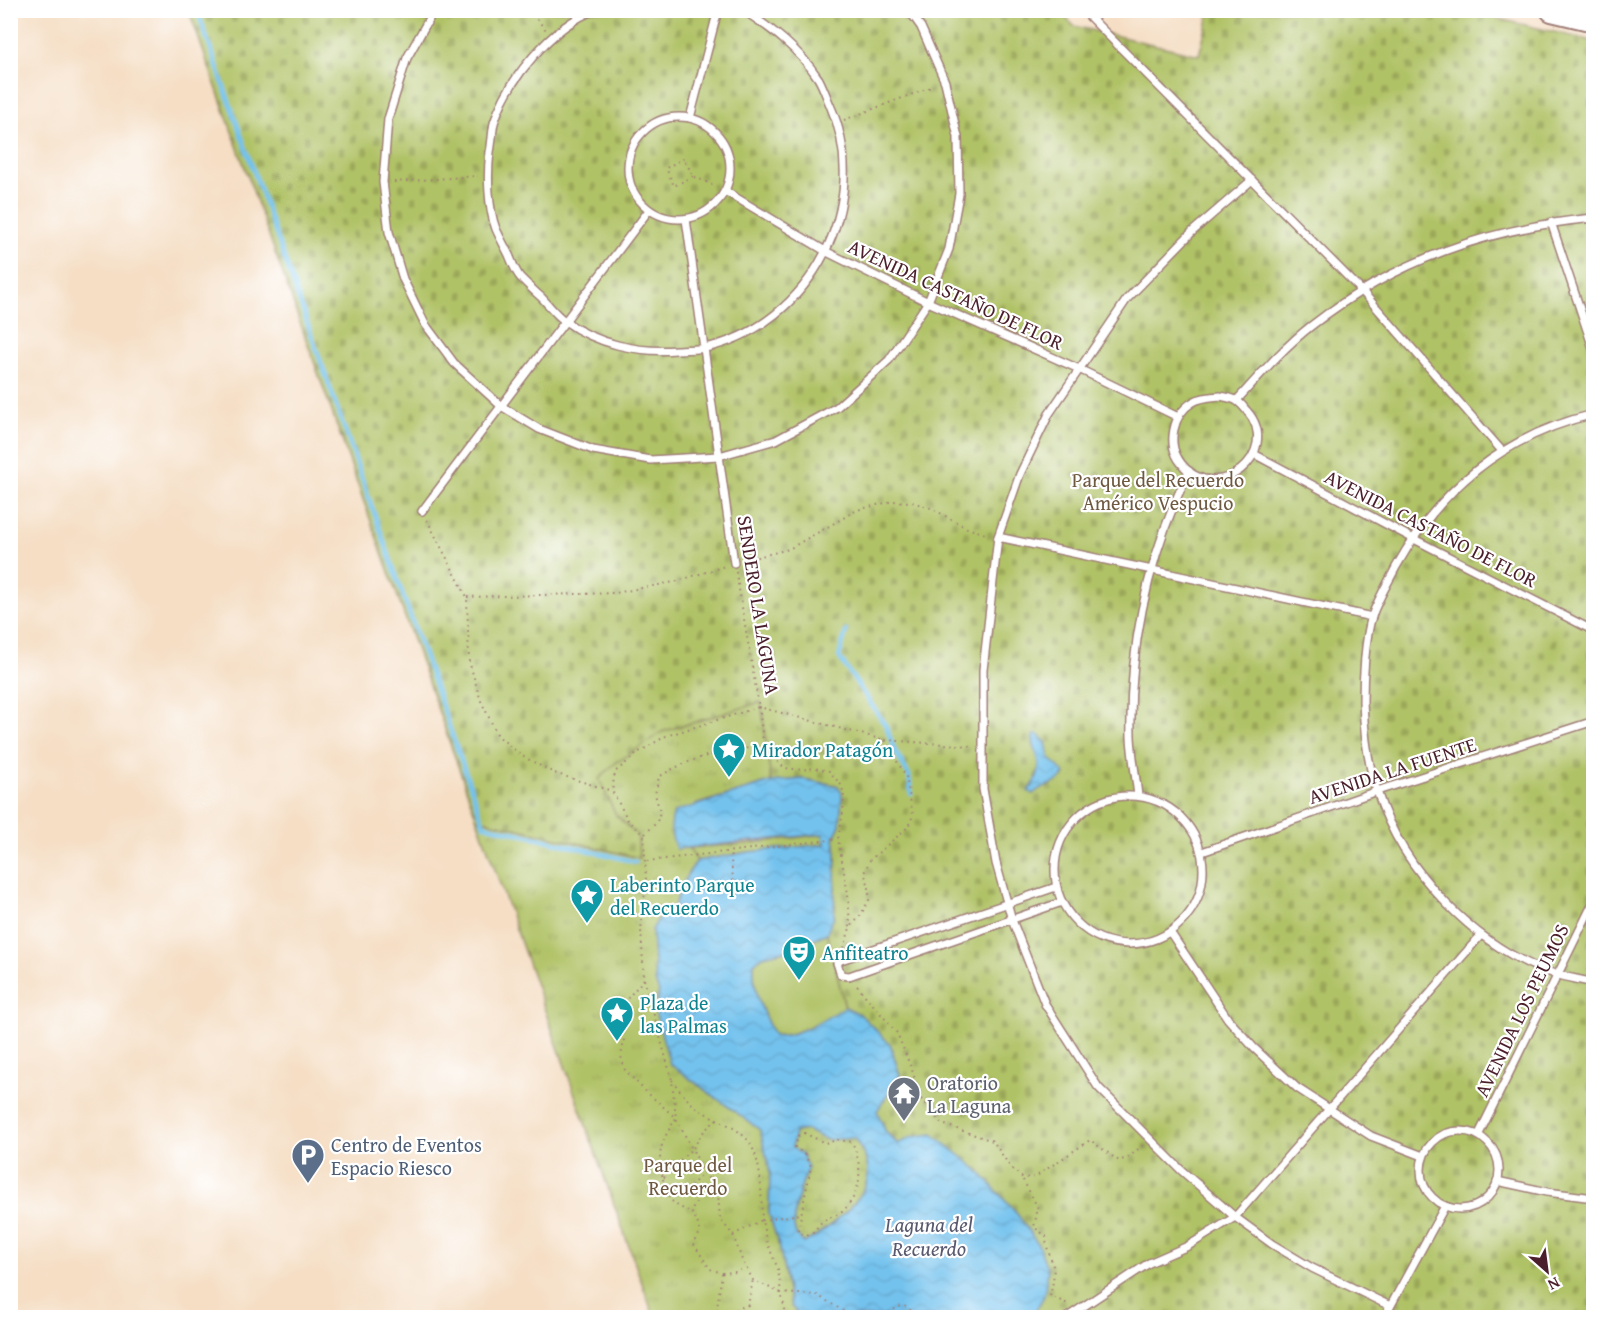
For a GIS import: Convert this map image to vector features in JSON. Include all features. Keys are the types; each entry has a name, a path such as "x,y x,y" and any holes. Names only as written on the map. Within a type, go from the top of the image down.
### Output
{"main road":[{"path":"1552,10 1593,20"}],"lane":[{"path":"434,10 407,58 388,119 383,183 388,232 403,279 425,324 454,363 501,406 539,429 593,450 650,460 719,456 776,440 837,407 889,360 928,302 949,249 959,194 958,137 945,82 921,27 909,10"},
{"path":"595,10 552,36 517,76 494,123 487,175 495,228 519,275 565,321 586,333 619,346 655,352 704,348 724,342 756,327 784,307 808,282 827,252 839,221 845,188 844,155 838,123 819,79 789,43 743,10"},
{"path":"690,118 718,10"},
{"path":"1083,10 1360,290 1502,451"},
{"path":"673,117 690,118 704,123 717,133 730,160 730,176 725,191 715,204 702,214 686,219 672,219 649,210 635,195 629,179 628,162 633,146 642,132 656,122 673,117"},
{"path":"1252,180 1193,231 1127,299 1048,414 1020,474 998,537 982,670 982,789 996,862 1012,920 1045,1004 1098,1088 1181,1170 1235,1217 1272,1244 1312,1268 1390,1306"},
{"name":"AVENIDA CASTAÑO DE FLOR","path":"725,191 827,252 928,302 1079,369 1178,417"},
{"path":"422,511 649,210"},
{"path":"1237,400 1309,327 1360,290 1401,268 1477,238 1551,222 1593,218"},
{"name":"SENDERO LA LAGUNA","path":"686,219 734,563"},
{"path":"1551,222 1593,351"},
{"path":"1220,396 1237,400 1255,426 1257,438 1254,454 1240,472 1227,478 1214,480 1203,478 1189,471 1180,462 1174,449 1173,436 1178,417 1193,402 1206,397 1220,396"},
{"path":"1593,414 1531,434 1502,451 1464,480 1435,510 1412,538 1372,617 1363,678 1364,735 1377,791 1395,834 1420,874 1451,909 1481,934 1513,954 1557,975 1593,983"},
{"name":"AVENIDA CASTAÑO DE FLOR","path":"1254,454 1593,631"},
{"path":"1138,796 1131,739 1131,686 1138,634 1151,569 1173,505 1189,471"},
{"path":"998,537 1372,617"},
{"name":"AVENIDA LA FUENTE","path":"1202,852 1377,791 1593,721"},
{"path":"1115,795 1138,796 1160,802 1179,814 1193,831 1202,852 1203,875 1198,897 1187,916 1170,932 1150,941 1127,944 1106,940 1086,930 1070,915 1056,887 1054,870 1059,845 1072,822 1091,806 1115,795"},
{"path":"1056,887 841,960 837,963 838,970 842,975 849,976 1062,902"},
{"name":"AVENIDA LOS PEUMOS","path":"1479,1134 1593,901"},
{"path":"1170,932 1228,1019 1254,1048 1297,1088 1371,1136 1423,1156"},
{"path":"1066,1317 1149,1263 1188,1246 1235,1217 1481,934"},
{"path":"1461,1131 1479,1134 1491,1145 1500,1166 1491,1194 1476,1206 1464,1209 1445,1206 1430,1195 1424,1184 1421,1171 1423,1156 1437,1138 1448,1132 1461,1131"},
{"path":"1497,1181 1547,1192 1593,1198"},
{"path":"1384,1317 1445,1206"}],"path":[{"path":"529,10 552,36"},
{"path":"838,123 945,82"},
{"path":"693,176 674,186 666,168 684,158 693,176 725,191"},
{"path":"383,183 487,175"},
{"path":"467,597 615,593 674,582 789,549 857,510 893,501 912,502 931,508 967,528 998,537"},
{"path":"422,511 467,597 469,661 481,701 498,736 522,756 554,774 612,791 627,820 644,835 646,881 641,930 644,979 672,1080 676,1118 660,1145 659,1162 665,1189 671,1202 691,1212 697,1221 700,1233 693,1243 710,1269 722,1273 737,1272 746,1267"},
{"name":"SENDERO LA LAGUNA","path":"612,791 615,772 639,752 666,736 759,707 734,563"},
{"path":"764,750 759,707 885,740 982,747"},
{"path":"850,928 869,900 869,886 864,873 870,860 907,828 913,816 906,776 885,740"},
{"path":"644,835 657,822 660,812 655,794 659,777 677,766 704,755 758,747 785,768 814,768 830,771 842,786 844,798 838,839 848,894 850,928 841,960"},
{"path":"646,861 838,839"},
{"path":"723,888 734,888 730,851"},
{"path":"849,976 897,1033 921,1099 942,1124 993,1141 1011,1168 1023,1178 1038,1208 1035,1227 1046,1236 1046,1249 1053,1267 1050,1296 1059,1302 1082,1307"},
{"path":"644,979 622,1005 615,1023 624,1041 621,1056 625,1070 676,1118 704,1172 718,1193 720,1220 733,1235 753,1280 781,1293 816,1295 845,1312 861,1314 860,1317 869,1317"},
{"path":"672,1080 682,1094 698,1109 730,1126 749,1142 756,1159 761,1184 762,1220 766,1240 778,1269 787,1317"},
{"path":"663,1179 717,1119"},
{"path":"804,1133 825,1143 838,1140 852,1142 859,1157 861,1176 854,1194 841,1213 822,1220 817,1230 810,1235 803,1235 798,1230 801,1214 811,1166 804,1154 795,1147 798,1136 804,1133"},
{"path":"1023,1178 1035,1177 1090,1140 1119,1161 1129,1157 1150,1139"},
{"path":"691,1212 696,1202 690,1186 704,1172"},
{"path":"733,1235 762,1220 801,1214"},
{"path":"722,1273 717,1308 719,1316 748,1305 753,1280"},
{"path":"878,1317 903,1305 915,1316 920,1317"}],"green space":[{"name":"Parque del Recuerdo Américo Vespucio","path":"1058,10 1074,26 1199,55 1210,11 1461,10 1593,41 1593,1317 1028,1317 1034,1313 912,1137 898,1144 886,1132 876,1111 900,1075 860,1014 845,1007 827,933 834,916 836,852 834,837 840,825 830,784 803,779 771,782 761,703 662,732 616,815 638,836 639,858 477,819 189,11"},
{"name":"Parque del Recuerdo","path":"761,702 771,782 697,804 676,849 689,848 697,861 687,875 673,908 659,918 655,980 659,992 655,1011 690,1079 761,1130 770,1172 769,1214 780,1249 791,1306 800,1317 654,1317 477,819 639,858 638,836 616,815 599,779 613,765 662,732"},
{"path":"824,834 825,845 749,852 697,861 689,848 745,844"},
{"path":"827,933 845,1007 801,1031 774,1035 759,1000 754,963 762,956 792,949"},
{"path":"806,1130 827,1140 854,1138 862,1150 868,1172 866,1183 854,1203 834,1222 804,1243 795,1232 794,1221 798,1197 808,1167 792,1147 795,1131"}],"water":[{"path":"1037,734 1046,742 1049,757 1065,774 1033,794 1028,791 1039,769 1033,742 1033,736"},
{"name":"Laguna del Recuerdo","path":"803,779 838,786 842,794 840,825 834,837 836,852 834,916 827,933 792,949 763,956 754,963 756,991 770,1027 774,1035 791,1034 810,1027 845,1007 860,1014 890,1044 900,1075 877,1111 886,1132 898,1144 912,1137 933,1134 977,1169 1018,1215 1039,1246 1048,1271 1044,1296 1034,1313 1028,1317 800,1317 791,1306 780,1249 769,1214 770,1172 760,1130 670,1064 655,1011 659,992 655,980 652,930 659,918 673,908 687,875 697,861 749,852 825,844 823,834 676,849 671,831 674,812 771,782","holes":["806,1130 827,1140 854,1138 867,1163 866,1183 854,1204 844,1214 804,1243 795,1232 794,1221 798,1197 808,1167 802,1155 792,1147 795,1132"]}],"waterway":[{"path":"197,10 484,825 636,862"},
{"path":"846,631 839,657 886,726 895,751 909,775 911,794"}],"place":[{"name":"Mirador Patagón","path":"729,778"},
{"name":"Laberinto Parque del Recuerdo","path":"587,924"},
{"name":"Anfiteatro","path":"799,981"},
{"name":"Plaza de las Palmas","path":"617,1042"},
{"name":"Oratorio La Laguna","path":"904,1122"},
{"name":"Centro de Eventos Espacio Riesco","path":"308,1184"}]}
